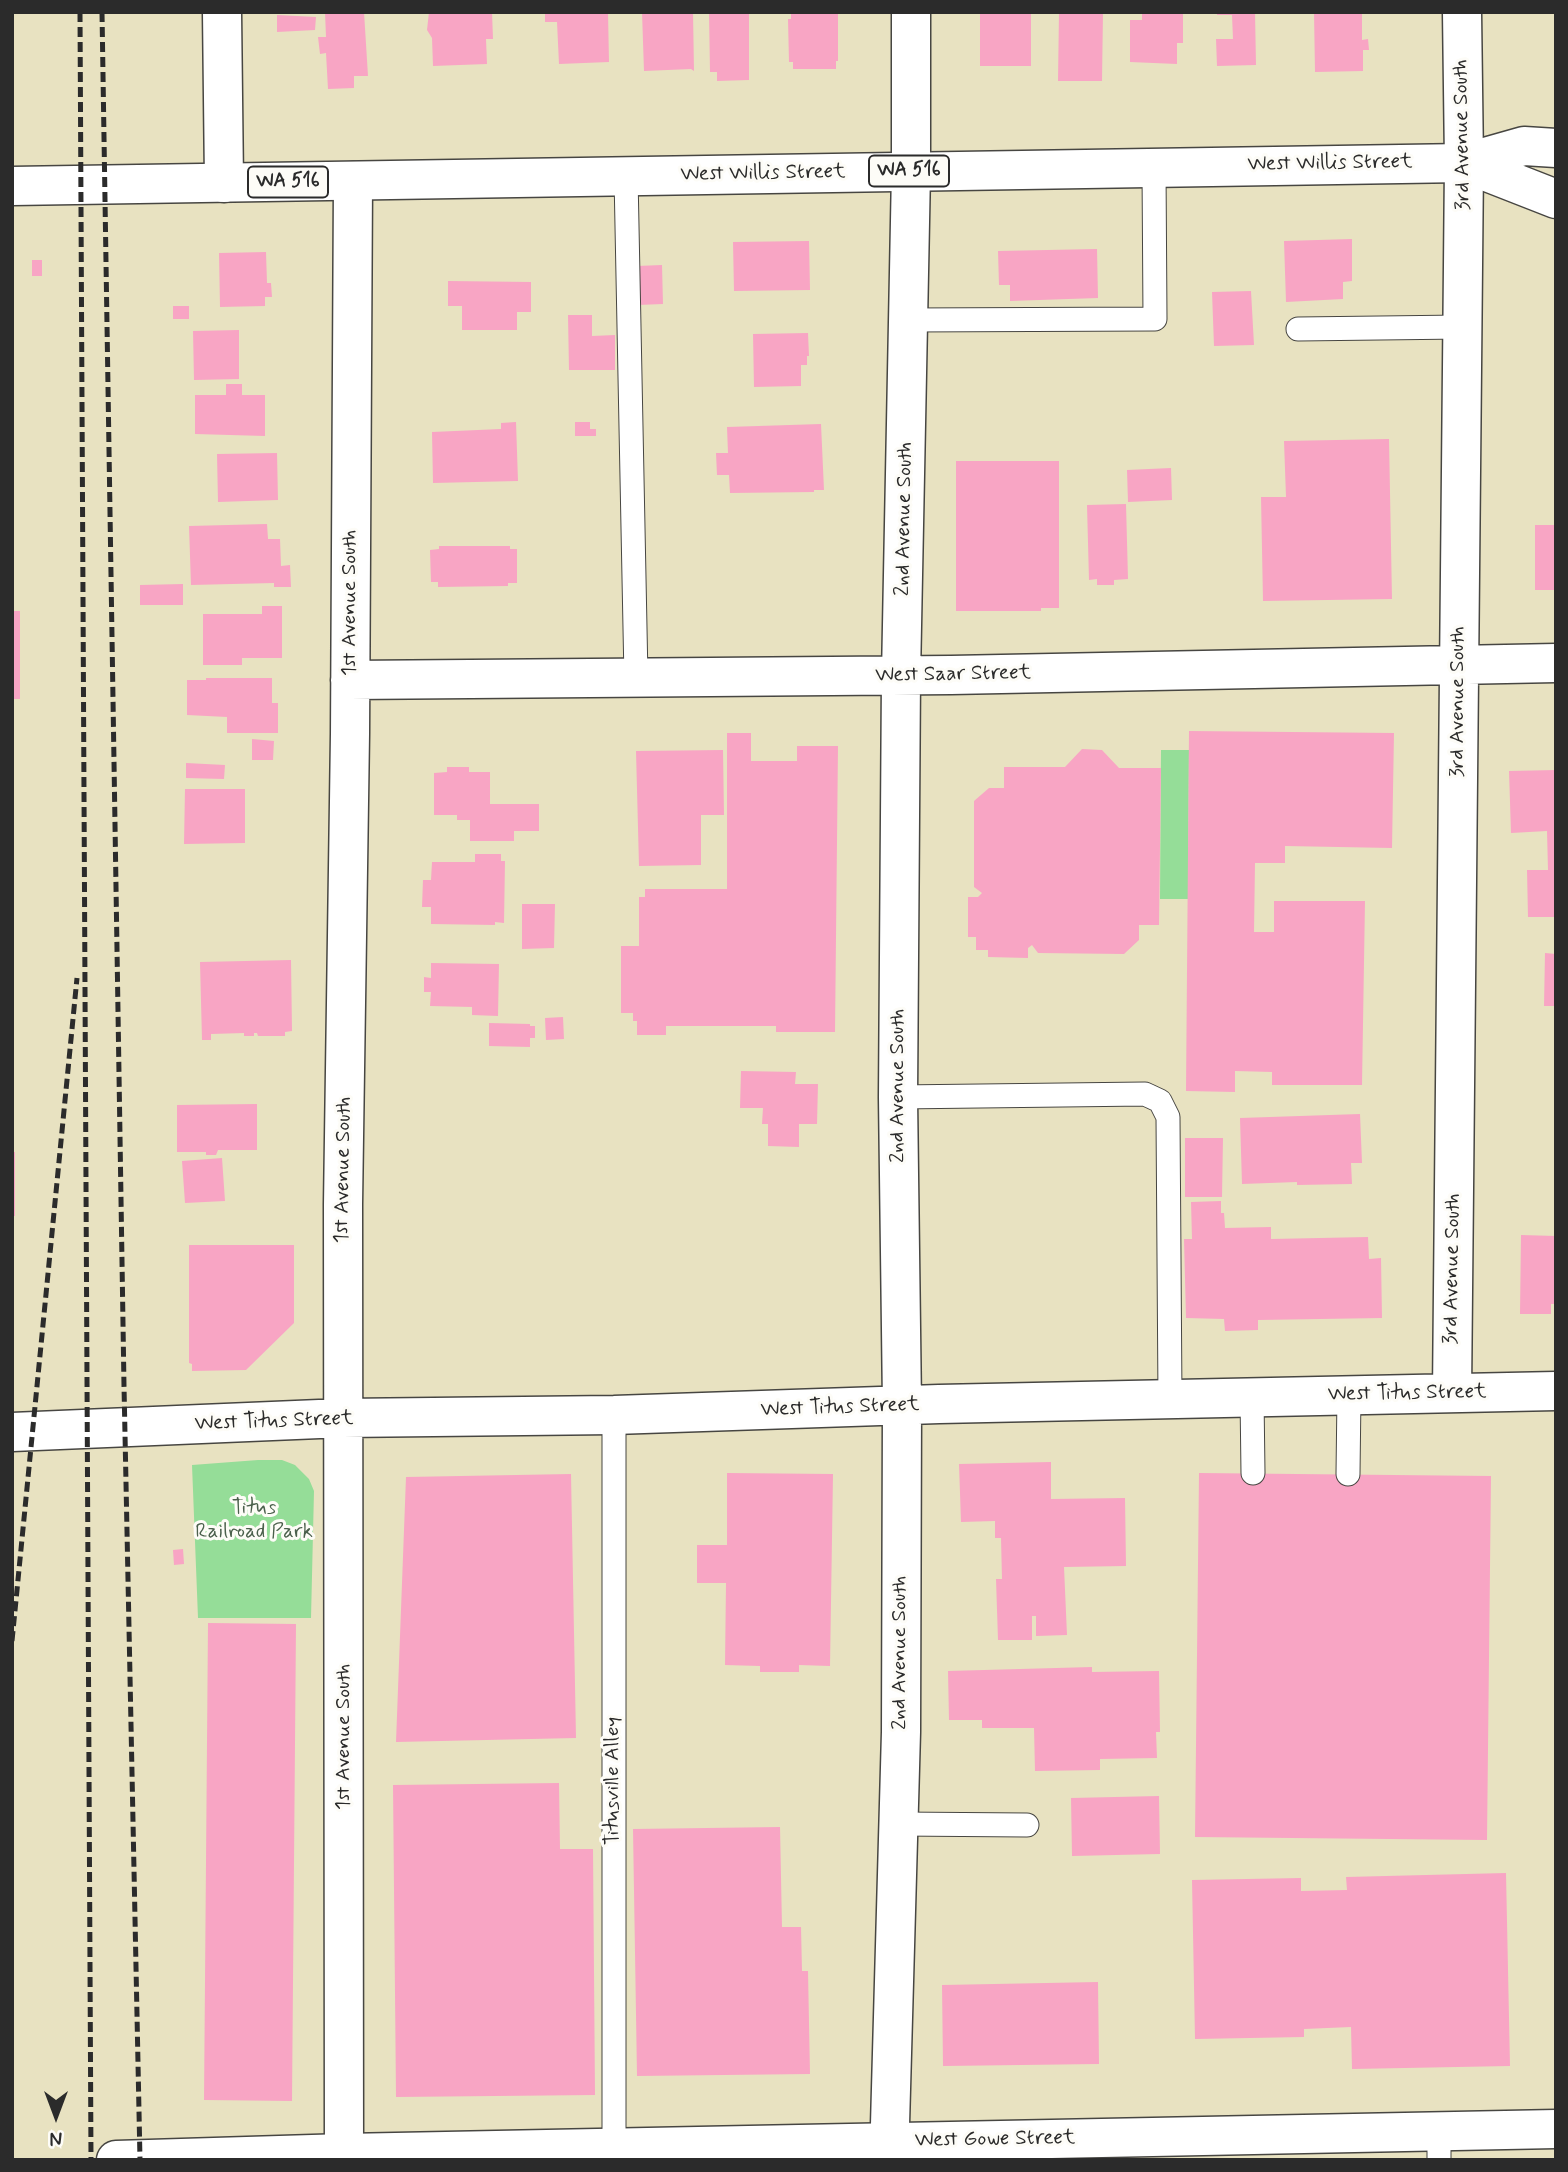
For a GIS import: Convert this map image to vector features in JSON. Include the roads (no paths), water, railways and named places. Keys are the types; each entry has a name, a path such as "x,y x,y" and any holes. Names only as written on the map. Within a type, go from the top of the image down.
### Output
{"street":[{"path":"222,12 224,183"},
{"name":"2nd Avenue South","path":"890,2151 898,1824 902,1406 898,1097 901,676 909,320 911,12"},
{"name":"3rd Avenue South","path":"1452,1392 1464,163 1462,12"},
{"name":"West Willis Street","path":"12,186 1464,163 1524,146 1556,148"},
{"name":"West Willis Street","path":"1464,163 1556,199"},
{"name":"1st Avenue South","path":"344,2156 343,1204 353,181"},
{"name":"West Saar Street","path":"350,680 901,676 1556,663"},
{"name":"West Titus Street","path":"12,1432 343,1418 614,1415 1556,1391"},
{"name":"West Gowe Street","path":"128,2159 1439,2145 1556,2129"}],"lane":[{"path":"909,320 1155,318 1154,167"},
{"path":"626,176 636,678"},
{"path":"1298,329 1462,327"},
{"path":"898,1097 1145,1094 1160,1101 1168,1117 1170,1399"},
{"path":"1348,1474 1349,1395"},
{"path":"1252,1397 1253,1473"},
{"name":"Titusville Alley","path":"614,1415 614,2153"},
{"path":"898,1824 1027,1825"}],"railway":[{"path":"80,12 91,2160"},
{"path":"102,12 124,1386 140,2160"},
{"path":"12,1641 77,978"}],"park label":[{"name":"Titus Railroad Park","path":"254,1521"}]}
